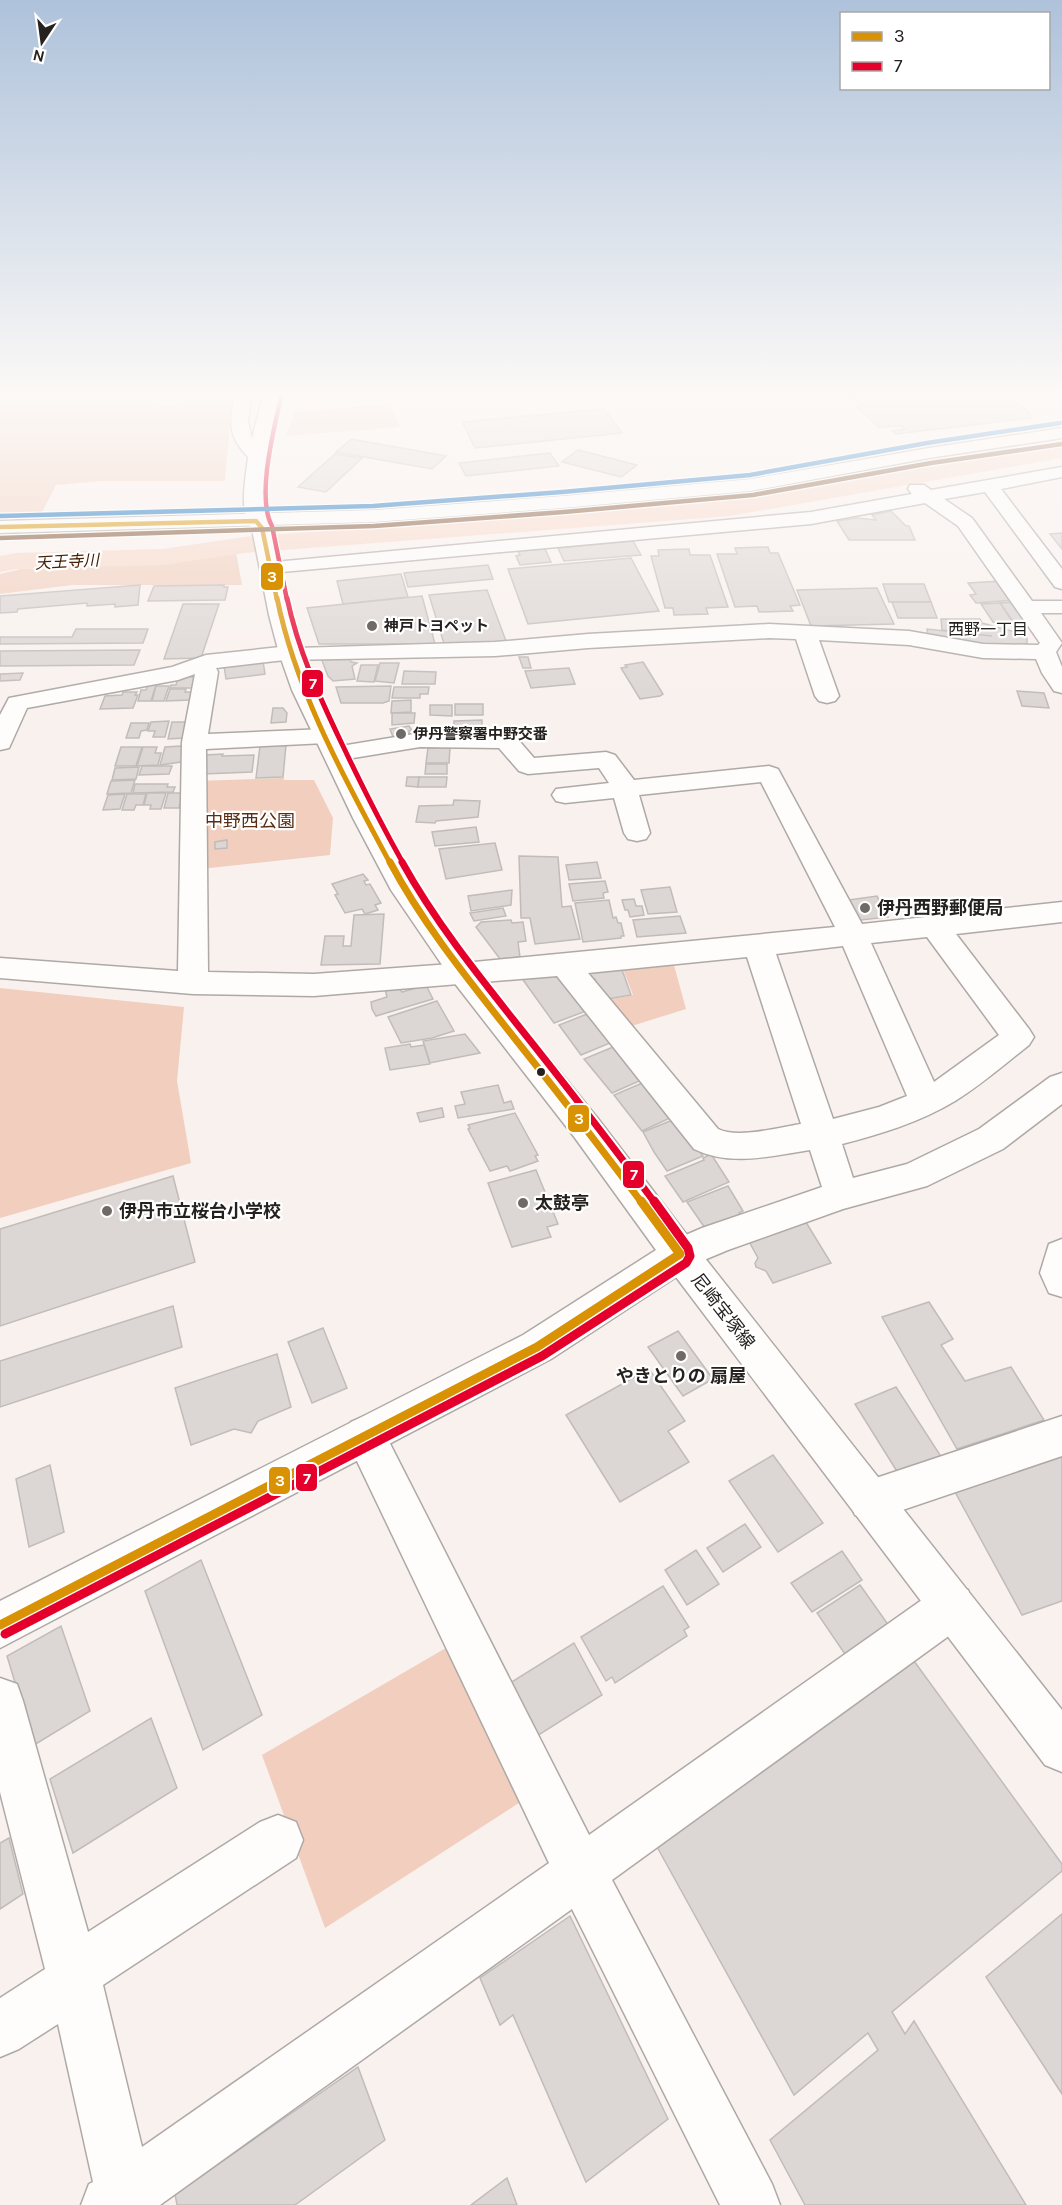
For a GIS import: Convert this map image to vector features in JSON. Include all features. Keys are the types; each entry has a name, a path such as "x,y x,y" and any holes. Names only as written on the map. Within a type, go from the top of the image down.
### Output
{"street":[{"name":"尼崎宝塚線","path":"254,498 254,506 271,565 290,654 331,745 405,890 464,974 587,1130 680,1254 1062,1748"},
{"path":"0,527 259,525 594,498"},
{"path":"271,565 754,525 811,518 917,498"},
{"path":"930,498 964,522 1028,608 1053,646 1053,673 1062,686"},
{"path":"999,498 1062,583"},
{"path":"1028,608 1062,607"},
{"path":"0,743 17,704 178,673 206,662 290,654 495,649 588,641 738,633 805,633 909,638 983,651 1053,646"},
{"path":"805,633 822,689"},
{"path":"193,983 194,742 207,672 199,666"},
{"path":"194,742 331,745 420,740 506,741 528,766 606,760 622,782 637,833"},
{"path":"565,795 769,774 853,935 926,1101"},
{"path":"0,968 193,983 314,985 464,974 758,946 1062,912"},
{"path":"563,963 706,1139 723,1147 822,1134 877,1122 944,1092 1018,1037 934,926"},
{"path":"758,946 842,1195"},
{"path":"0,1625 537,1347 680,1254 715,1239 842,1195 915,1176 991,1139 1062,1086"},
{"path":"1062,1255 1058,1273 1062,1281"},
{"path":"366,1436 580,1872 751,2205"},
{"path":"870,1500 1062,1436"},
{"path":"0,1701 74,1978 120,2202 952,1606"},
{"path":"0,2030 278,1840"}],"green space":[{"path":"0,498 49,498 39,518 0,518"},
{"path":"236,552 242,585 72,585 0,594 0,574 21,569 149,563"},
{"name":"中野西公園","path":"284,778 284,780 314,780 333,818 330,855 200,869 197,781"},
{"path":"672,958 686,1009 622,1029 601,1001 633,995 621,964"},
{"path":"0,988 184,1007 177,1081 191,1163 0,1218"},
{"path":"451,1645 525,1799 325,1928 262,1755"}],"building":[{"path":"891,511 906,526 909,526 915,540 849,540 837,521 857,518 876,520 872,515"},
{"path":"1062,533 1062,549 1050,534"},
{"path":"633,541 641,555 564,561 558,548"},
{"path":"768,547 770,553 778,553 800,605 790,606 793,611 759,612 757,606 735,607 717,554 737,554 735,548"},
{"path":"545,549 551,562 520,565 516,556 520,555 518,551"},
{"path":"689,549 690,555 710,555 728,607 706,608 708,614 674,615 673,608 665,608 651,556 659,556 658,550"},
{"path":"631,558 659,611 528,624 508,569"},
{"path":"488,565 493,579 408,587 404,573"},
{"path":"401,574 408,597 343,604 337,581"},
{"path":"1002,581 1015,600 976,603 970,595 976,594 968,583"},
{"path":"883,584 924,584 931,602 889,602"},
{"path":"140,585 138,605 87,606 87,603 18,609 17,612 0,613 0,596"},
{"path":"224,585 228,587 225,600 148,601 154,586"},
{"path":"877,588 894,624 811,626 797,590"},
{"path":"487,590 506,641 445,647 429,595"},
{"name":"神戸トヨペット","path":"422,596 435,644 319,644 307,608"},
{"path":"892,602 931,602 937,618 898,618"},
{"path":"1016,602 1032,626 1015,625 1000,603"},
{"path":"1000,603 1015,625 993,622 981,604"},
{"path":"183,604 219,604 201,658 164,659"},
{"path":"941,619 980,619 982,623 1023,634 1027,638 1027,643 1021,647 975,646 928,635 927,629 992,636 942,630"},
{"path":"76,629 148,629 143,643 0,644 0,637 72,637"},
{"path":"140,650 134,665 0,666 0,651"},
{"path":"349,656 351,662 357,663 352,666 355,679 333,681 328,676 321,658"},
{"path":"519,657 528,657 531,668 523,668"},
{"path":"263,661 265,674 226,679 224,666"},
{"path":"643,662 663,694 660,696 640,699 621,668 627,667 625,665"},
{"path":"380,663 399,663 394,683 375,681"},
{"path":"361,665 378,665 374,682 357,681"},
{"path":"569,668 575,684 531,688 525,671"},
{"path":"404,671 436,672 435,684 402,684"},
{"path":"23,673 20,680 0,681 0,674"},
{"path":"178,677 197,677 194,688 170,688 171,685 176,685"},
{"path":"148,685 156,685 151,701 138,701 141,690 146,690"},
{"path":"156,686 169,686 164,701 152,701"},
{"path":"391,686 389,701 383,703 341,703 336,687"},
{"path":"394,687 429,687 428,694 420,694 420,698 392,698"},
{"path":"170,689 186,689 185,692 193,692 191,700 166,701"},
{"path":"1017,691 1044,693 1049,708 1022,706"},
{"path":"123,692 137,692 133,708 100,709 105,696 122,695"},
{"path":"411,700 411,712 391,713 392,701"},
{"path":"455,704 483,704 483,715 455,715"},
{"path":"430,705 452,705 452,716 430,715"},
{"path":"273,708 283,708 287,713 286,722 271,723"},
{"path":"392,713 415,713 414,723 392,725"},
{"path":"482,720 482,733 456,733 454,729 454,721"},
{"path":"169,721 165,737 153,737 155,731 148,731 151,722"},
{"path":"172,722 189,722 185,738 168,739"},
{"path":"131,723 149,723 147,730 141,731 139,738 126,738"},
{"name":"伊丹警察署中野交番","path":"409,726 412,730 409,731 410,737 393,737 390,729"},
{"path":"286,745 283,777 256,778 260,746"},
{"path":"181,746 184,748 181,762 160,765 165,747"},
{"path":"121,747 142,747 136,766 115,766"},
{"path":"143,747 157,747 155,753 161,753 158,765 137,766"},
{"path":"428,748 450,748 449,763 426,763"},
{"path":"223,754 222,756 254,755 252,772 203,774 204,755"},
{"path":"426,764 447,764 447,774 425,774"},
{"path":"142,766 172,766 169,774 139,775"},
{"path":"139,767 136,779 112,780 115,768"},
{"path":"407,777 419,777 418,787 406,786"},
{"path":"419,777 447,777 446,787 418,787"},
{"path":"135,780 131,793 107,794 111,781"},
{"path":"135,784 168,784 167,787 175,787 173,792 133,793"},
{"path":"147,793 166,793 161,809 150,809 151,805 144,805"},
{"path":"168,793 183,793 179,808 164,808"},
{"path":"125,794 120,809 103,810 108,795"},
{"path":"127,794 146,794 143,805 136,805 134,810 122,810"},
{"path":"454,800 480,801 478,817 436,821 435,823 416,822 419,806 453,805"},
{"path":"476,827 479,842 435,846 432,832"},
{"path":"227,840 227,848 215,849 215,842"},
{"path":"495,843 502,870 446,879 439,849"},
{"path":"519,856 558,857 562,907 571,906 580,939 535,944 530,918 521,918"},
{"path":"597,862 601,878 569,880 566,865"},
{"path":"363,874 368,880 364,881 366,885 370,884 381,903 375,905 378,910 365,914 362,909 345,913 332,884"},
{"path":"605,881 608,892 603,893 604,898 573,901 569,884"},
{"path":"670,887 677,912 648,914 641,890"},
{"path":"512,890 511,905 471,911 468,896"},
{"path":"877,896 888,917 852,921 841,901"},
{"path":"634,899 636,906 642,906 644,915 630,917 628,910 625,910 622,900"},
{"path":"609,900 613,918 616,917 618,923 621,923 624,936 583,942 575,903"},
{"path":"503,908 506,916 474,921 470,913"},
{"path":"384,914 380,964 321,965 325,936 344,936 343,946 351,946 354,915"},
{"path":"680,916 686,933 637,937 633,920"},
{"path":"511,920 512,923 523,922 526,941 518,942 520,957 500,959 476,927 481,922"},
{"path":"620,964 631,995 602,1000 595,979 587,980 583,970"},
{"path":"557,972 589,1010 554,1023 521,977"},
{"path":"426,985 433,999 376,1016 372,1009 371,1002 387,997 385,989 399,987 402,992"},
{"path":"437,1001 454,1031 432,1038 401,1043 388,1017"},
{"path":"587,1014 610,1043 581,1055 559,1025"},
{"path":"465,1034 480,1053 430,1063 423,1041"},
{"path":"410,1044 411,1047 424,1045 430,1064 390,1070 385,1048"},
{"path":"618,1045 646,1078 612,1093 584,1059"},
{"path":"647,1081 670,1118 642,1131 614,1095"},
{"path":"498,1085 504,1103 511,1101 514,1109 458,1118 455,1106 465,1104 461,1092"},
{"path":"442,1108 444,1117 420,1122 417,1113"},
{"path":"515,1113 538,1155 535,1156 538,1161 510,1171 507,1166 490,1171 468,1125"},
{"path":"675,1119 703,1156 667,1171 643,1132"},
{"path":"711,1154 729,1182 683,1202 665,1176 704,1160 703,1158"},
{"name":"太鼓亭","path":"536,1170 558,1224 547,1227 551,1237 512,1247 488,1183"},
{"path":"173,1176 195,1262 0,1326 0,1229"},
{"path":"728,1186 743,1211 739,1213 740,1216 705,1228 687,1202"},
{"path":"804,1219 831,1263 773,1283 766,1271 756,1267 755,1263 758,1258 747,1238"},
{"path":"929,1302 953,1339 941,1345 965,1381 1011,1367 1044,1420 957,1449 882,1317"},
{"path":"173,1306 182,1347 0,1407 0,1361"},
{"path":"323,1328 347,1388 312,1403 288,1342"},
{"path":"678,1331 713,1379 683,1396 648,1347"},
{"path":"277,1354 291,1407 258,1421 251,1433 234,1429 191,1445 175,1388"},
{"path":"649,1369 685,1421 668,1431 689,1462 620,1502 566,1415"},
{"path":"896,1387 942,1458 898,1473 855,1404"},
{"path":"773,1455 823,1523 778,1552 729,1481"},
{"path":"1062,1457 1062,1601 1022,1615 955,1492"},
{"path":"50,1465 64,1532 29,1547 16,1479"},
{"path":"745,1524 761,1547 723,1572 707,1548"},
{"path":"696,1550 719,1584 687,1605 665,1570"},
{"path":"842,1551 862,1580 812,1612 791,1583"},
{"path":"201,1560 262,1715 203,1750 145,1591"},
{"path":"860,1585 892,1630 849,1660 817,1613"},
{"path":"663,1586 689,1627 684,1630 687,1636 615,1683 612,1677 606,1681 581,1637"},
{"path":"61,1626 90,1711 34,1745 7,1656"},
{"path":"574,1643 602,1695 537,1736 510,1683"},
{"path":"914,1661 1062,1864 1062,1871 892,2012 905,2034 914,2021 1026,2205 805,2205 770,2140 878,2050 868,2033 794,2095 656,1845"},
{"path":"151,1718 177,1788 73,1853 50,1779"},
{"path":"9,1838 23,1894 0,1909 0,1843"},
{"path":"1062,1914 1062,2094 986,1977"},
{"path":"570,1916 668,2119 586,2182 513,2015 500,2025 480,1978"},
{"path":"358,2067 385,2140 295,2205 177,2205 175,2194"},
{"path":"507,2178 517,2205 471,2205"}],"waterway":[{"name":"天王寺川","path":"0,564 16,561 163,557 244,545 730,508 789,498"}],"transit line":[{"name":"7","path":"5,1634 542,1356 686,1263 690,1256 688,1248 595,1122 472,968 414,884 375,813 314,686 300,650 272,526 267,517 267,498"},
{"path":"0,516 373,506 482,498"},
{"path":"0,538 374,526 721,498"},
{"name":"3","path":"0,527 256,521 262,528 280,615 290,653 304,690 366,818 405,890 464,974 587,1129 680,1254 537,1347 0,1625"}],"place":[{"name":"神戸トヨペット","path":"372,626"},
{"name":"伊丹警察署中野交番","path":"401,734"},
{"name":"伊丹西野郵便局","path":"865,908"},
{"name":"太鼓亭","path":"523,1203"},
{"name":"伊丹市立桜台小学校","path":"107,1211"},
{"name":"やきとりの 扇屋","path":"681,1356"}],"district":[{"name":"西野一丁目","path":"988,629"}]}
